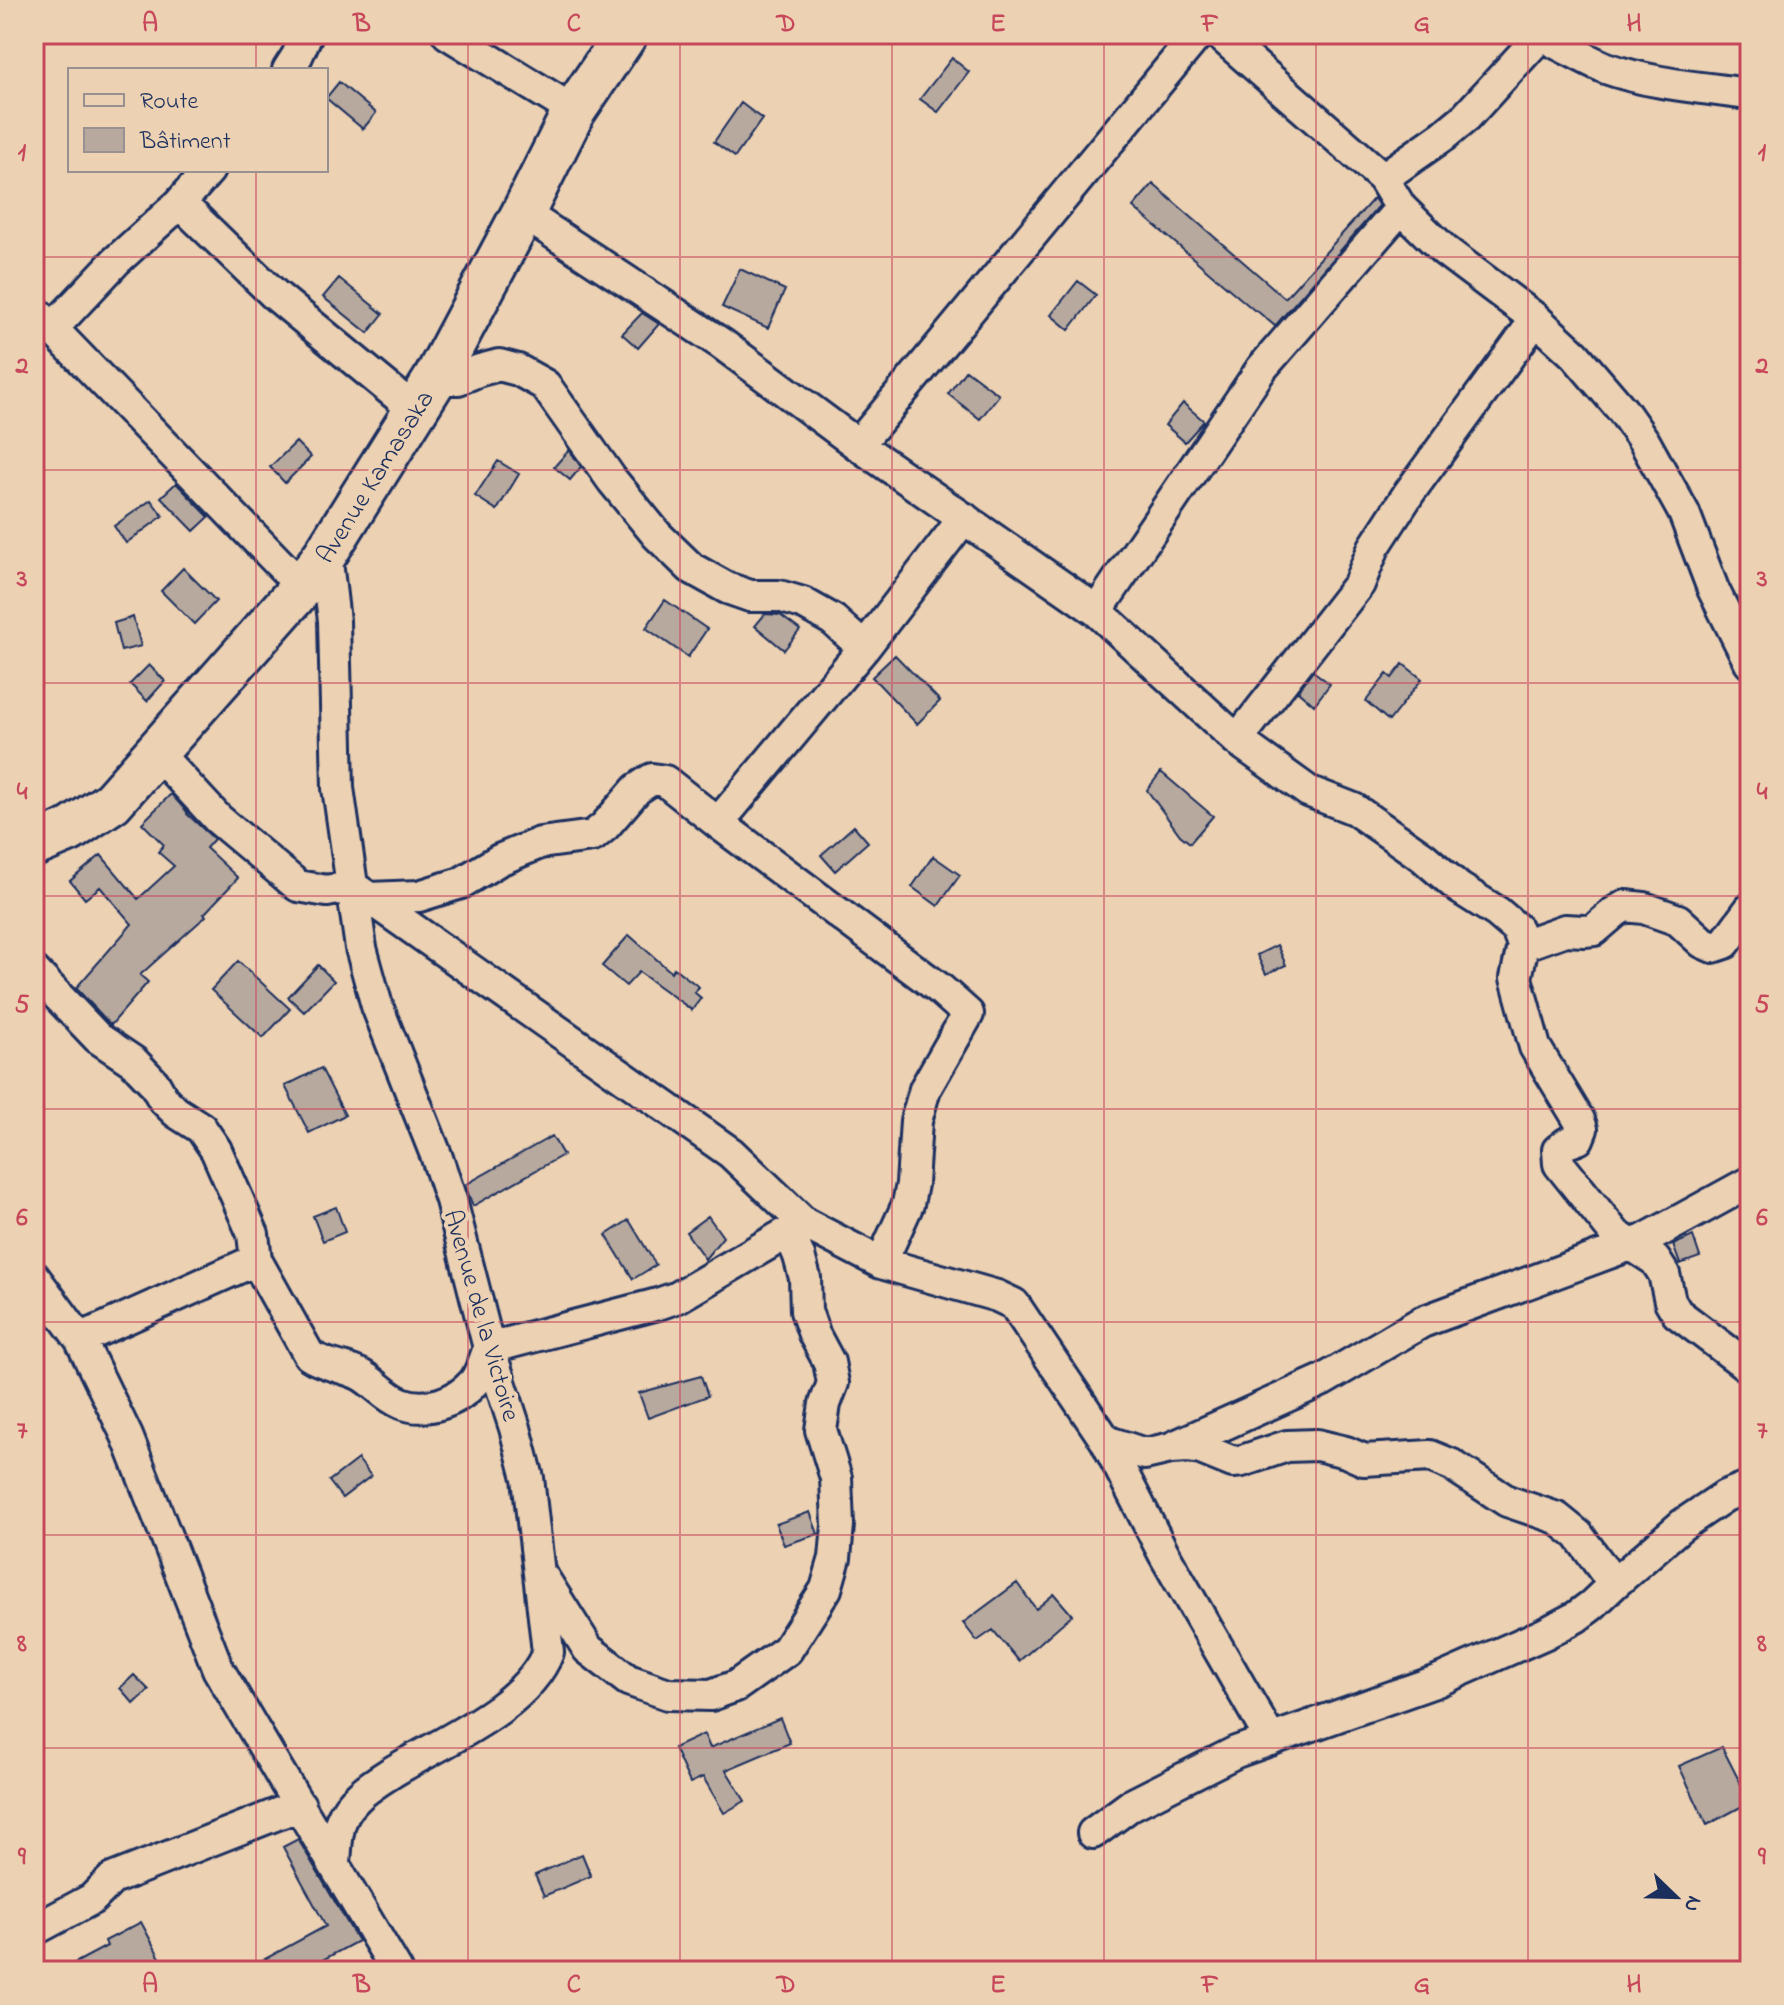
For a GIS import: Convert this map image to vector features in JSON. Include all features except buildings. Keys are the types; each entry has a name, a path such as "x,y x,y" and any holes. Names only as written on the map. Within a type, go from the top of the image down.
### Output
{"street":[{"path":"289,68 307,34"},
{"path":"448,34 574,111"},
{"name":"Avenue Kamasaka","path":"52,838 112,802 302,587 425,395 574,111 626,34"},
{"path":"858,445 1198,34"},
{"path":"1219,34 1383,178 1401,208 1444,250 1536,319 1575,355 1623,411 1644,441 1684,513 1713,589 1750,663"},
{"path":"1383,178 1455,127 1552,39 1605,67 1630,75 1740,93"},
{"path":"207,172 180,203 116,261 43,320 302,587"},
{"path":"180,203 274,294 425,395 480,370 499,365 518,370 545,385 621,491 657,535 691,568 727,588 750,596 779,596 803,603 833,620 864,648"},
{"path":"1097,611 1262,368 1401,208"},
{"path":"523,213 722,344 858,445 1097,611 1237,740 1308,791 1354,809 1517,929 1523,945 1516,978 1535,1047 1582,1129 1578,1139 1558,1150 1559,1164 1616,1235 1655,1260 1664,1274 1670,1301 1677,1313 1750,1368"},
{"path":"1237,740 1359,584 1374,547 1409,493 1536,319"},
{"path":"718,823 864,648 964,518"},
{"name":"Avenue de la Victoire","path":"326,553 334,621 338,788 360,892 361,948 377,1006 448,1189 489,1348 515,1428 528,1478 548,1652 543,1666 509,1701 480,1722 376,1782 352,1802 341,1820 335,1864"},
{"path":"156,752 218,819 298,886 327,891 419,896 461,883 499,860 540,843 593,836 637,789 652,779 665,781 940,989 968,1014 925,1089 916,1121 908,1204 881,1263"},
{"path":"34,863 52,838"},
{"path":"360,892 724,1148 796,1228 881,1263 997,1296 1014,1304 1106,1441 1164,1554 1271,1740"},
{"path":"1523,945 1565,930 1594,930 1625,906 1644,908 1678,920 1702,942 1713,947 1725,943 1750,909"},
{"path":"34,971 98,1038 134,1062 176,1112 201,1128 216,1150 253,1234 256,1260 309,1355 322,1363 371,1380 404,1405 445,1404 459,1395 475,1381 489,1348 678,1297 796,1228"},
{"path":"1171,1448 1323,1380 1422,1322 1644,1240 1750,1182"},
{"path":"539,1573 588,1649 628,1680 668,1694 711,1695 736,1686 787,1650 826,1589 835,1558 838,1525 836,1478 821,1430 825,1404 833,1383 829,1362 806,1311 805,1278 796,1228"},
{"path":"80,1339 256,1260"},
{"path":"34,1277 80,1339 127,1436 218,1669 397,1971"},
{"path":"1106,1441 1145,1454 1171,1448 1201,1449 1233,1462 1287,1446 1302,1445 1346,1452 1364,1460 1430,1456 1452,1465 1507,1501 1557,1518 1578,1535 1614,1584"},
{"path":"1093,1833 1131,1805 1236,1752 1437,1681 1544,1634 1592,1605 1682,1525 1725,1496 1750,1486"},
{"path":"34,1930 92,1899 112,1879 300,1805"}]}
